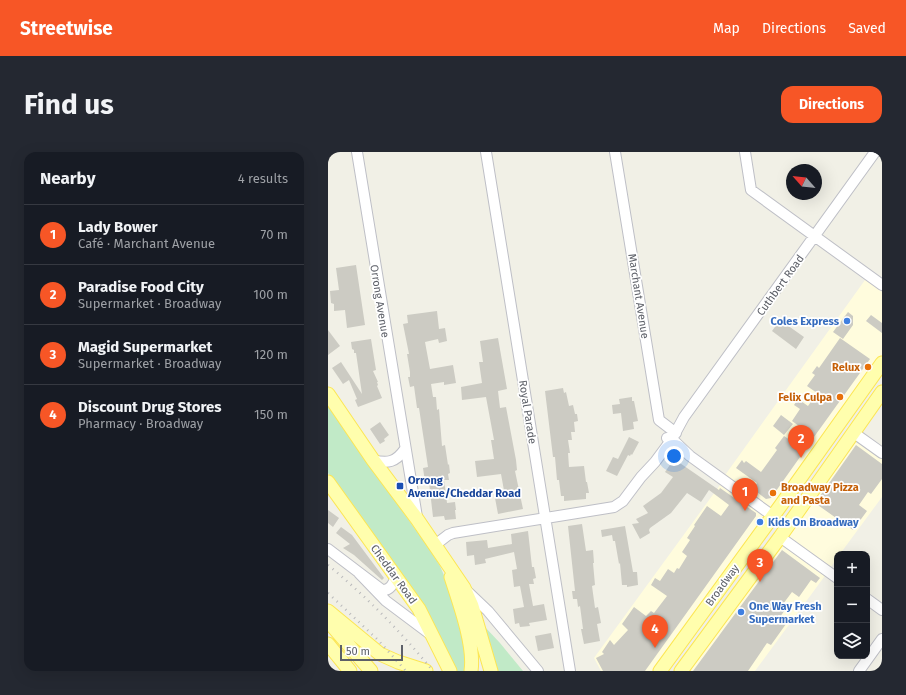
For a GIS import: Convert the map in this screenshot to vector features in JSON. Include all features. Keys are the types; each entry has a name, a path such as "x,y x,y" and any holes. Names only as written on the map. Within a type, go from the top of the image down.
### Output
{"main road":[{"name":"Broadway","path":"660,671 881,365"},
{"name":"Broadway","path":"681,671 784,532 882,392"},
{"path":"328,394 464,588 472,606 491,671"},
{"name":"Cheddar Road","path":"328,482 419,609 450,671"},
{"path":"769,521 784,532"},
{"path":"448,566 465,622 471,656 471,671"},
{"path":"328,611 380,654 420,669"},
{"path":"328,621 371,671"},
{"path":"328,644 348,670"},
{"path":"397,671 403,668 420,669 427,667 438,658 440,649"}],"street":[{"name":"Orrong Avenue","path":"356,152 417,520"},
{"name":"Royal Parade","path":"486,152 569,670"},
{"name":"Marchant Avenue","path":"615,152 659,420 671,437 690,456 769,521"},
{"path":"745,152 751,190 882,285"},
{"name":"Cuthbert Road","path":"435,545 446,536 453,533 614,507 623,501 641,477 650,460 671,437 875,152"},
{"path":"854,433 882,453"},
{"path":"374,460 392,462 398,459 405,449"},
{"path":"784,532 834,575"},
{"path":"328,549 384,590 391,586 396,577"},
{"path":"359,573 386,601 404,616 424,628 433,637"},
{"path":"464,588 488,610 538,671"},
{"path":"870,601 882,610"},
{"path":"859,671 882,639"}],"shaded area":[{"path":"865,280 882,292 882,357 773,516 723,478"},
{"path":"860,437 882,453 882,497 842,551 834,551 834,562 831,567 788,536"},
{"path":"720,485 770,520 654,671 601,671 594,658"},
{"path":"784,542 827,573 755,671 688,671"}],"green space":[{"path":"328,400 440,566 452,594 460,623 467,663 465,671 456,671 382,549 328,473"},
{"path":"484,626 500,643 523,671 497,671"}],"building":[{"path":"356,265 365,325 347,328 345,310 334,311 334,304 331,303 330,291 339,290 336,268"},
{"path":"437,311 439,329 445,328 447,341 439,343 438,339 425,342 430,369 453,365 456,383 444,385 444,382 431,384 433,397 436,397 437,410 439,409 442,446 445,445 448,465 449,464 449,480 444,480 447,503 455,502 456,510 456,519 445,520 444,516 433,517 429,482 425,482 423,468 428,467 419,408 417,408 414,386 410,387 408,377 410,377 410,372 407,354 409,354 403,324 408,323 407,315"},
{"name":"Coles Express","path":"848,312 853,316 853,325 843,339 833,332"},
{"path":"871,315 882,323 882,333 866,321"},
{"path":"780,320 804,337 796,349 772,331"},
{"path":"328,330 340,346 328,355"},
{"path":"498,338 507,389 498,391 500,408 506,407 516,460 517,470 515,471 523,509 498,514 495,498 505,496 501,474 477,477 475,461 494,459 491,440 494,440 486,397 462,400 461,387 482,383 479,362 483,362 480,341"},
{"path":"840,338 870,359 814,437 792,421 800,409 794,405 798,399 808,406 817,393 807,386 815,375 812,373 817,366 819,368"},
{"path":"371,339 376,370 373,371 378,382 377,386 382,398 358,407 355,400 357,399 349,380 343,384 332,368 341,362 362,394 356,353 354,353 354,350 352,349 351,342"},
{"path":"563,388 564,393 566,392 569,406 573,405 578,421 574,422 575,432 571,432 572,440 568,440 570,453 568,453 569,467 584,466 589,493 586,493 586,499 564,501 564,496 561,496 559,480 557,480 545,391"},
{"path":"632,397 638,421 633,422 634,429 623,431 621,413 613,414 612,405 620,404 619,399"},
{"path":"781,415 793,424 784,435 773,426"},
{"path":"380,422 389,435 384,439 385,441 380,444 370,429"},
{"path":"784,436 805,450 771,498 766,499 753,489 757,483 736,468 742,460 744,463 746,461 761,472 777,450 775,448"},
{"path":"629,437 639,442 632,455 628,455 617,476 606,471 613,457 618,459"},
{"path":"856,445 882,464 882,479 871,494 868,492 859,505 867,511 853,530 815,503"},
{"path":"674,459 756,513 756,516 645,671 603,671 596,658 604,654 602,652 610,640 614,645 628,630 622,624 634,607 646,616 651,611 654,613 667,596 651,585 655,578 660,581 668,569 674,573 677,568 679,569 687,556 682,552 690,540 687,538 707,506 721,516 729,505 709,490 701,502 687,493 671,513 650,528 650,533 640,539 632,524 639,523 636,519 648,513 643,506 661,493 673,477 665,472"},
{"path":"328,510 339,518 333,527 328,523"},
{"path":"582,524 586,551 593,550 595,585 592,586 595,608 598,607 601,623 597,624 600,641 584,644 581,629 583,629 580,606 578,607 577,599 573,599 572,591 575,591 568,526"},
{"path":"625,526 633,572 637,572 638,585 627,587 627,585 622,585 620,563 619,564 615,541 613,541 612,535 602,537 601,530"},
{"path":"341,527 352,535 384,578 382,580 354,555 343,548 350,544 336,533"},
{"path":"528,531 532,567 534,567 536,578 533,579 534,584 529,584 533,606 544,604 547,620 529,623 530,626 520,627 519,623 515,624 513,609 524,607 520,586 514,587 512,570 517,569 514,552 485,559 486,563 475,565 474,555 467,556 466,542 487,540 488,548 512,544 511,534"},
{"path":"782,550 820,578 816,583 811,580 799,597 792,592 783,604 787,607 780,617 786,624 771,645 767,643 748,671 693,671"},
{"path":"551,633 554,648 538,651 535,636"}],"railway":[{"path":"328,565 383,615 409,642 433,671"},
{"path":"328,593 378,640 406,671"}],"place":[{"name":"Coles Express","path":"847,321"},
{"name":"Relux","path":"868,367"},
{"name":"Felix Culpa","path":"840,397"},
{"name":"Paradise Food City","path":"801,458"},
{"name":"Orrong Avenue/Cheddar Road","path":"400,486"},
{"name":"Broadway Pizza and Pasta","path":"773,493"},
{"name":"Lady Bower","path":"745,511"},
{"name":"Kids On Broadway","path":"760,522"},
{"name":"Magid Supermarket","path":"760,582"},
{"name":"One Way Fresh Supermarket","path":"741,612"},
{"name":"Discount Drug Stores","path":"655,648"}]}
